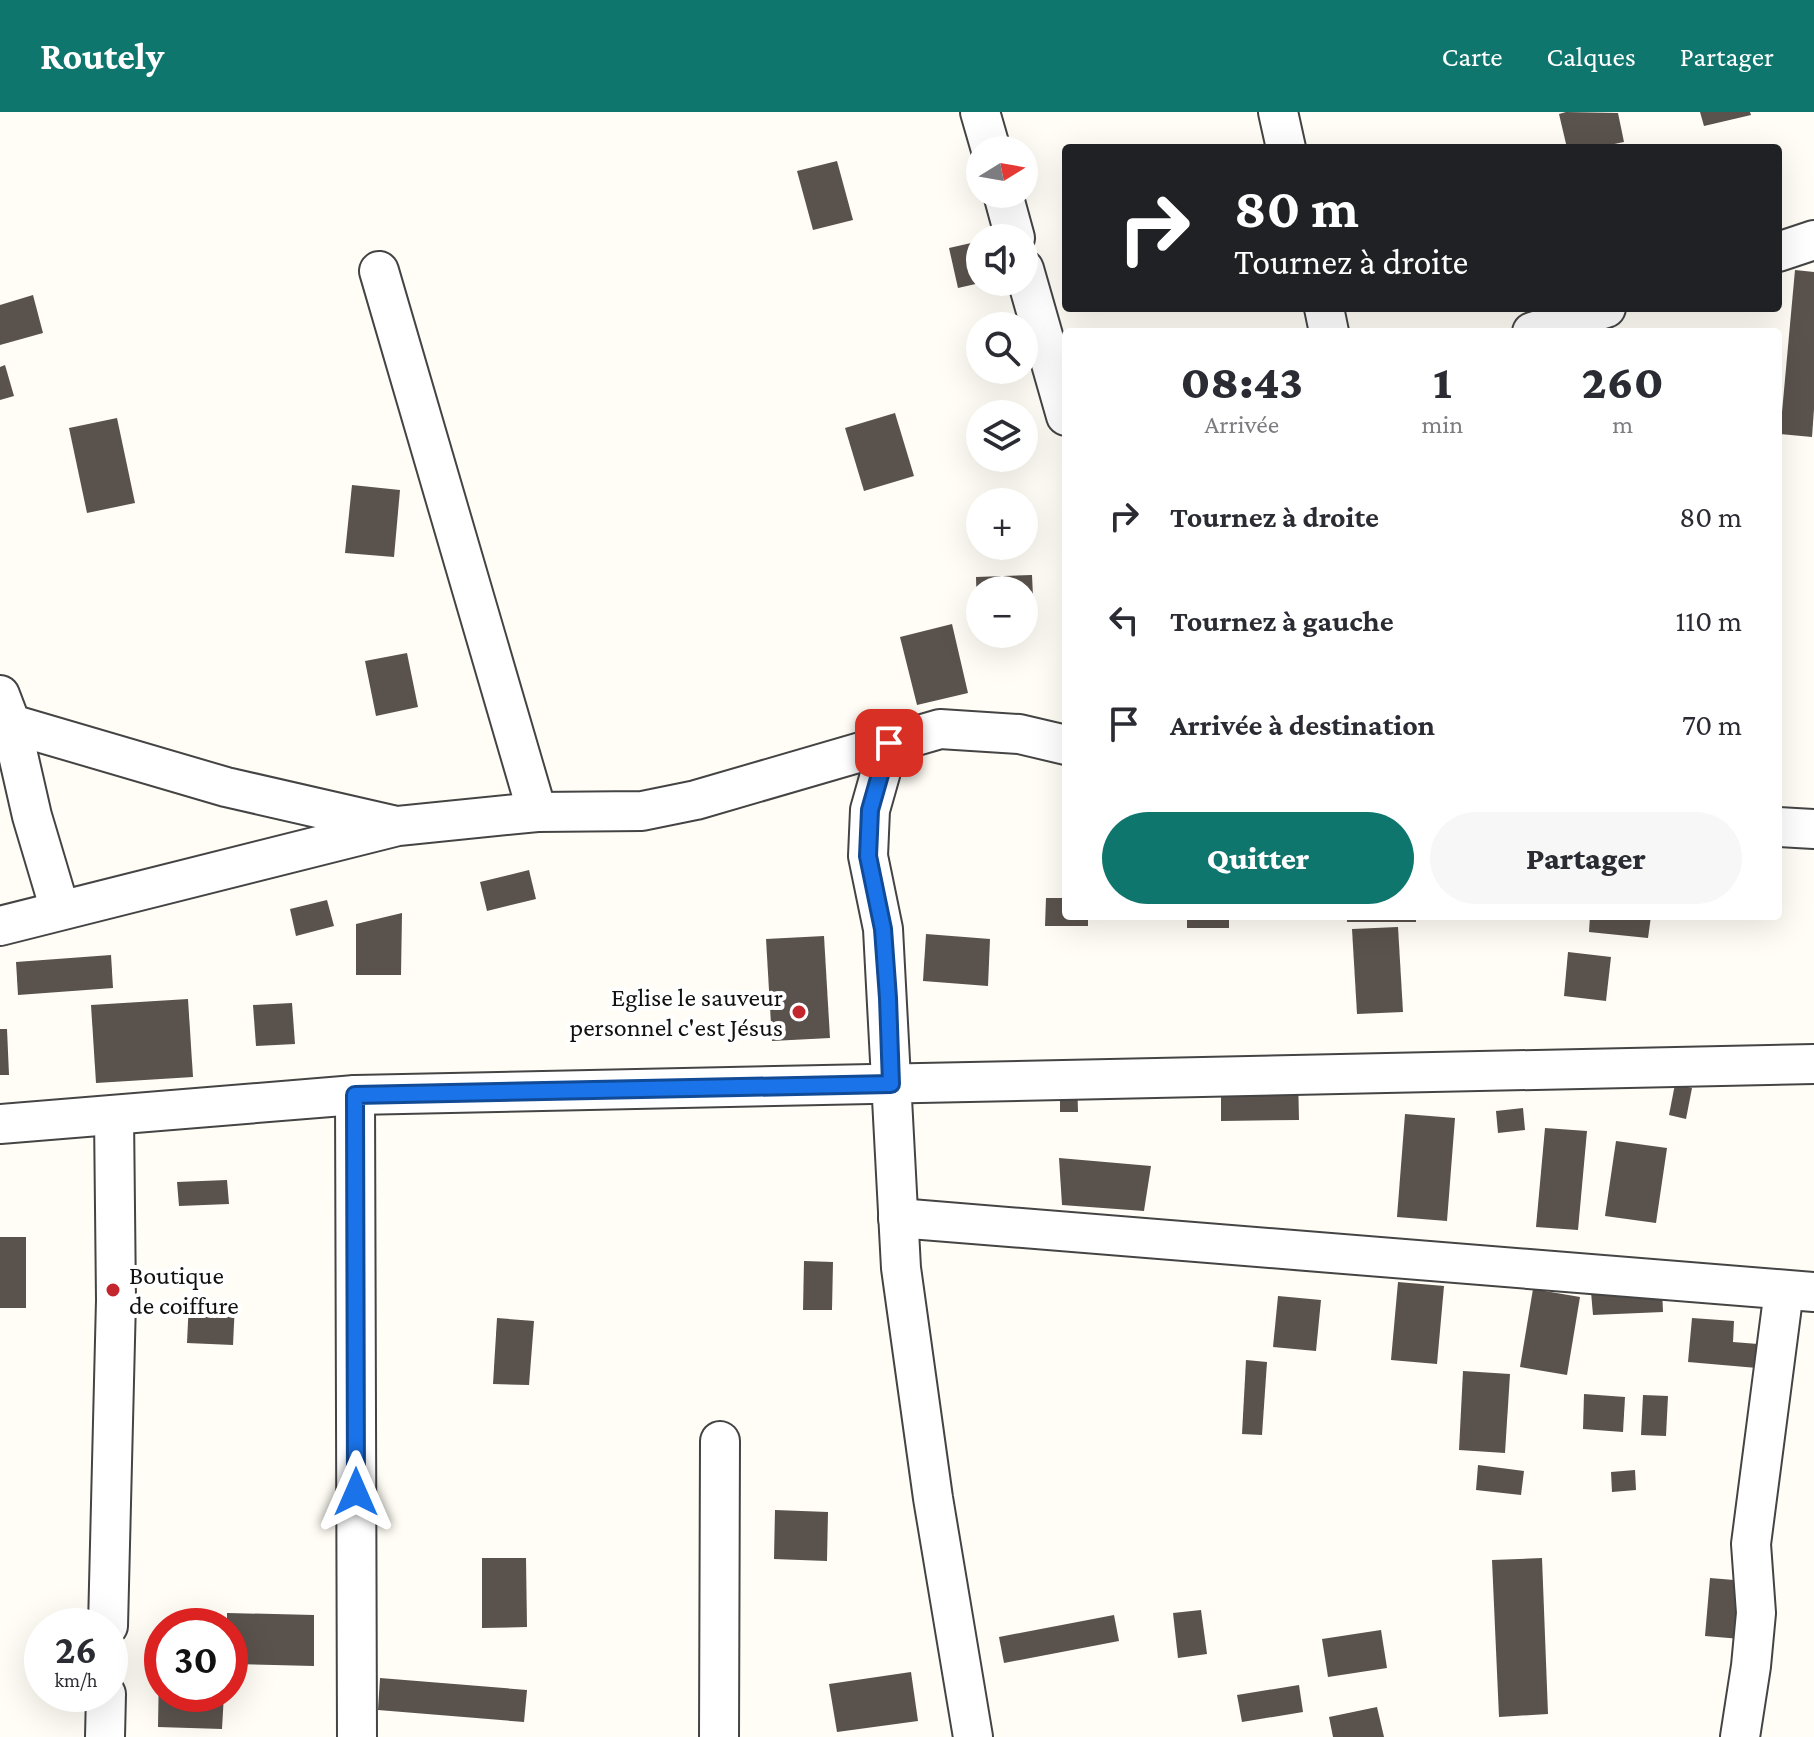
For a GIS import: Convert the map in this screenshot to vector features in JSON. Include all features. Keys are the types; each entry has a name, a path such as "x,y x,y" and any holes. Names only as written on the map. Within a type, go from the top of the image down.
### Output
{"street":[{"path":"980,112 987,136"},
{"path":"1278,112 1285,144"},
{"path":"1782,251 1814,240"},
{"path":"379,271 537,812"},
{"path":"1032,296 1062,402"},
{"path":"1544,328 1594,312"},
{"path":"5,710 226,787 398,826"},
{"path":"5,710 60,910"},
{"path":"0,926 398,826 537,812 642,811 696,800 940,729 1019,734 1062,744"},
{"path":"889,743 870,810 868,856 883,929 901,1268 933,1498 973,1737"},
{"path":"1782,827 1814,829"},
{"path":"0,1124 355,1095 1814,1064"},
{"path":"355,1095 357,1737"},
{"path":"108,1608 116,1300 114,1115"},
{"path":"898,1218 1799,1291 1751,1544 1756,1613 1740,1737"},
{"path":"719,1737 720,1441"},
{"path":"105,1737 106,1712"}],"building":[{"path":"1700,112 1750,112 1751,115 1704,126"},
{"path":"1618,113 1624,142 1566,144 1559,114"},
{"path":"837,161 853,220 813,230 797,171"},
{"path":"966,244 966,286 958,288 949,248"},
{"path":"1795,270 1814,272 1812,437 1782,434"},
{"path":"33,295 43,333 0,345 0,305"},
{"path":"5,365 14,396 0,400 0,367"},
{"path":"895,413 914,476 864,491 845,428"},
{"path":"117,418 135,503 87,513 69,428"},
{"path":"352,485 400,490 394,557 345,553"},
{"path":"952,624 968,693 917,705 900,637"},
{"path":"407,653 418,707 376,716 365,661"},
{"path":"529,870 536,899 487,911 480,882"},
{"path":"1046,898 1062,898 1062,920 1088,920 1088,926 1045,926"},
{"path":"327,900 334,926 296,936 290,909"},
{"path":"402,913 401,975 356,975 356,924"},
{"path":"1187,920 1229,920 1229,928 1187,928"},
{"path":"1347,920 1416,920 1416,922"},
{"path":"1590,920 1650,920 1648,938 1589,932"},
{"path":"1398,927 1403,1012 1357,1014 1352,929"},
{"path":"926,934 990,939 988,986 923,981"},
{"path":"824,936 830,1038 772,1041 766,939"},
{"path":"1568,952 1611,957 1606,1001 1564,996"},
{"path":"111,955 113,988 18,995 16,962"},
{"path":"188,999 193,1077 96,1083 91,1005"},
{"path":"292,1003 295,1044 256,1046 253,1005"},
{"path":"0,1029 7,1029 9,1075 0,1075"},
{"path":"1221,1075 1298,1075 1299,1120 1221,1121"},
{"path":"1060,1076 1077,1076 1078,1112 1060,1112"},
{"path":"1675,1084 1692,1088 1686,1119 1669,1115"},
{"path":"1523,1108 1525,1130 1498,1133 1496,1111"},
{"path":"1405,1114 1455,1118 1447,1221 1397,1217"},
{"path":"1545,1128 1587,1131 1578,1230 1536,1227"},
{"path":"1616,1141 1667,1148 1656,1223 1605,1216"},
{"path":"1059,1158 1151,1166 1144,1211 1062,1205"},
{"path":"227,1180 229,1204 179,1206 177,1182"},
{"path":"0,1237 26,1237 26,1308 0,1308"},
{"path":"804,1261 833,1262 832,1310 803,1310"},
{"path":"1398,1282 1444,1286 1437,1364 1391,1360"},
{"path":"1662,1288 1663,1312 1593,1315 1591,1292"},
{"path":"1533,1289 1580,1297 1567,1375 1520,1367"},
{"path":"1278,1296 1321,1300 1316,1351 1273,1347"},
{"path":"189,1301 235,1303 233,1345 187,1343"},
{"path":"497,1318 534,1321 529,1385 493,1384"},
{"path":"1692,1318 1734,1321 1733,1342 1758,1344 1757,1368 1688,1362"},
{"path":"1246,1360 1267,1362 1262,1435 1242,1434"},
{"path":"1463,1371 1510,1374 1505,1453 1459,1450"},
{"path":"1584,1394 1625,1397 1623,1432 1583,1429"},
{"path":"1643,1395 1668,1396 1666,1436 1641,1435"},
{"path":"1478,1465 1524,1471 1521,1495 1476,1490"},
{"path":"1635,1470 1636,1490 1612,1492 1611,1472"},
{"path":"775,1510 828,1512 827,1561 774,1559"},
{"path":"482,1558 526,1558 527,1627 482,1628"},
{"path":"1542,1558 1548,1714 1499,1717 1492,1560"},
{"path":"1710,1578 1746,1581 1741,1639 1705,1636"},
{"path":"1201,1610 1207,1654 1178,1658 1173,1613"},
{"path":"248,1613 314,1615 314,1666 248,1664"},
{"path":"1114,1615 1119,1641 1004,1663 999,1637"},
{"path":"1381,1630 1387,1668 1328,1677 1322,1639"},
{"path":"911,1672 918,1721 837,1732 829,1684"},
{"path":"380,1678 527,1690 524,1722 378,1710"},
{"path":"1299,1685 1303,1712 1242,1722 1237,1695"},
{"path":"1377,1707 1384,1737 1333,1737 1329,1717"},
{"path":"158,1712 223,1712 222,1729 158,1727"}],"place":[{"name":"Eglise le sauveur personnel c'est Jésus","path":"799,1012"},
{"name":"Boutique de coiffure","path":"113,1290"}],"route":[{"path":"356,1492 355,1095 891,1084 883,929 868,856 870,810 889,743"}]}
